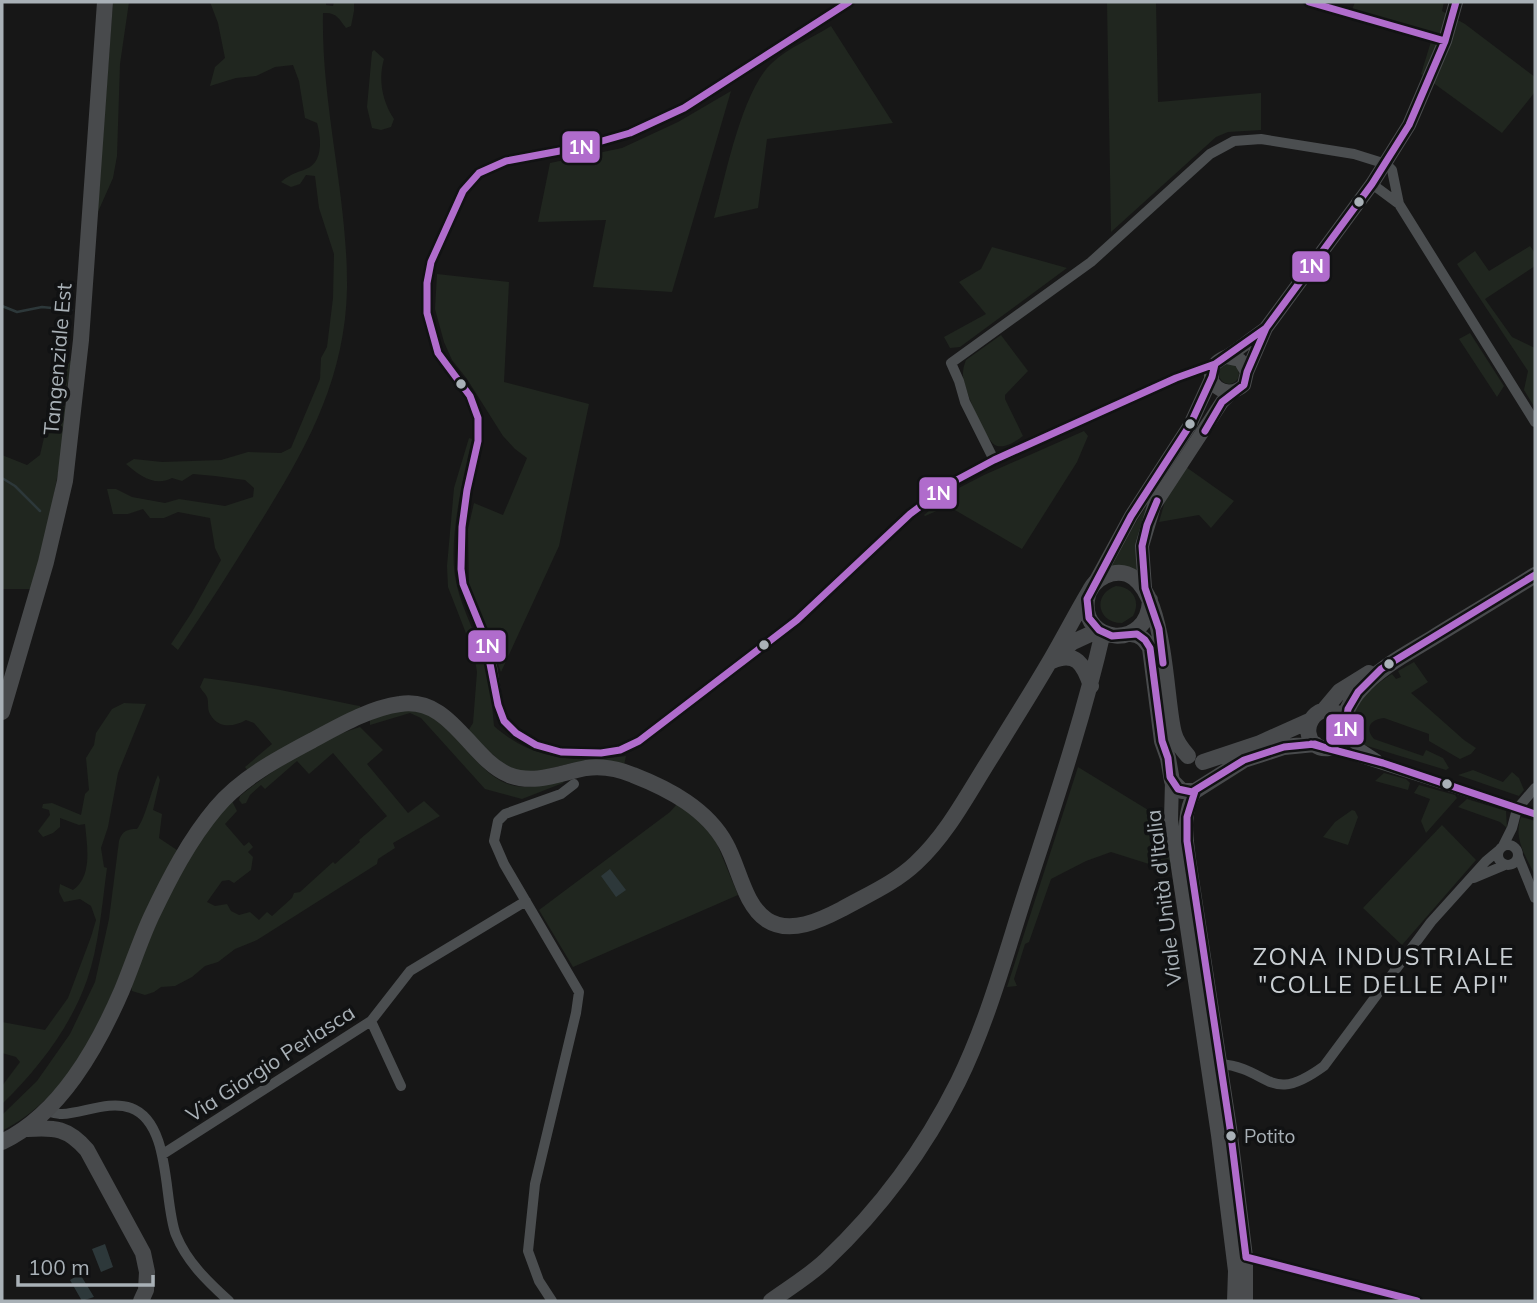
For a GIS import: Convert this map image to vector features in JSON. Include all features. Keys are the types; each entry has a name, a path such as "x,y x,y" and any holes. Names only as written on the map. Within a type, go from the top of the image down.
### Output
{"main road":[{"name":"Tangenziale Est","path":"2,712 46,562 65,481 81,340 105,2"},
{"path":"2,1142 27,1129 46,1111 86,1059 119,997 150,919 171,877 216,809 231,793 269,765 361,717 401,704 423,704 443,716 492,765 510,775 527,779 546,778 589,768 605,768 631,774 685,801 708,819 726,843 751,902 766,920 783,926 807,924 831,915 892,882 932,846 963,803 1093,586 1108,575 1122,573 1135,578 1148,594 1159,629 1174,735 1207,774 1199,788"},
{"path":"1049,662 1073,642 1101,631 1137,634 1150,648 1162,741 1171,777 1182,791 1199,788 1244,760 1284,747 1322,746 1340,742 1348,709 1358,692 1381,669 1535,575"},
{"path":"1093,586 1087,609 1089,618 1101,631"},
{"path":"1091,686 1114,644 1146,620 1148,594"},
{"path":"771,1301 824,1261 860,1225 906,1169 958,1082 992,995 1091,686 1101,631"},
{"path":"1049,662 1062,657 1080,663 1091,686"},
{"path":"1322,746 1308,734 1312,716 1324,710 1340,691 1362,675 1381,669"},
{"path":"1324,710 1337,713 1345,728"},
{"path":"1171,777 1176,761 1260,743 1309,721"},
{"path":"27,1129 52,1128 66,1132 78,1139 88,1150 143,1253 147,1272 146,1290 141,1301"}],"street":[{"path":"849,2 684,108 630,133 581,147 506,161 479,173 463,191 430,262 427,313 438,353 470,396 478,418 478,441 462,527 463,584 485,638 498,705 504,721 516,733 536,745 561,752 601,753 620,750 639,741 797,620 910,514 953,482 994,460 1176,378 1240,360 1247,372"},
{"path":"1310,2 1445,41"},
{"path":"1148,594 1142,546 1154,506 1222,402 1244,385 1266,328 1386,164 1409,125 1445,41 1456,2"},
{"path":"994,460 965,402 951,363 1091,262 1210,154 1234,141 1261,139 1354,155 1386,164 1392,170 1399,204 1535,422"},
{"path":"1372,184 1399,204"},
{"path":"1093,586 1142,499 1190,425 1218,366 1266,328"},
{"path":"1218,366 1219,389 1232,392"},
{"path":"1345,728 1354,744 1383,763"},
{"path":"1322,746 1383,763 1535,814"},
{"name":"Viale Unità d'Italia","path":"1171,777 1171,820 1218,1135 1235,1271 1234,1301"},
{"path":"552,1301 539,1281 528,1251 535,1184 579,992 504,864 494,841 498,821 505,814 561,793 574,785"},
{"name":"Viale Unità d'Italia","path":"1199,788 1188,804 1185,818 1246,1257 1246,1301"},
{"path":"1220,1064 1235,1067 1277,1085 1287,1086 1324,1066 1431,922 1501,848 1512,828 1517,809 1535,788"},
{"path":"1512,828 1517,853 1535,898"},
{"path":"1468,882 1516,862 1517,853 1510,845 1501,848"},
{"path":"1501,848 1499,862 1527,879"},
{"name":"Via Giorgio Perlasca","path":"163,1154 371,1021 410,971 526,901"},
{"path":"371,1021 401,1086"},
{"path":"46,1111 61,1114 119,1105 137,1111 148,1121 163,1154 175,1233 187,1258 229,1301"},
{"path":"1246,1257 1417,1301"}],"shaded area":[{"path":"113,2 129,2 120,64 117,156 113,178 97,214"},
{"path":"210,2 326,2 326,5 333,6 334,2 354,2 351,26 346,28 335,15 323,13 323,48 343,220 347,289 339,355 319,415 274,501 178,650 171,644 221,560 215,548 210,518 178,512 164,518 150,518 143,509 128,514 113,514 107,489 116,489 132,497 165,503 179,499 225,506 253,497 254,488 245,480 193,474 182,481 172,478 154,481 126,464 134,459 162,462 221,460 248,452 281,453 291,448 320,379 321,358 327,347 333,298 334,254 319,208 315,176 306,175 300,184 291,187 281,182 312,166 320,149 317,123 305,118 299,81 293,65 275,67 256,76 236,78 210,86 215,67 225,58 218,23"},
{"path":"1107,2 1156,2 1158,102 1261,93 1261,130 1228,132 1216,137 1111,232"},
{"path":"1355,2 1444,2 1442,11 1465,24 1535,77 1535,92 1502,133 1421,74 1433,35 1352,10"},
{"path":"831,26 893,123 767,139 758,208 714,218 743,113 761,76 785,53"},
{"path":"374,50 384,59 382,90 394,119 391,127 381,130 372,128 367,107"},
{"path":"731,91 672,292 593,287 606,220 538,222 550,163 622,148 678,122"},
{"path":"1530,246 1535,253 1535,266 1485,299 1512,337 1535,348 1535,408 1524,390 1528,371 1457,264 1475,251 1489,271"},
{"path":"992,247 1067,268 960,347 950,348 944,337 986,314 959,282 981,269"},
{"path":"437,274 509,282 504,382 589,404 559,546 501,672 469,586 468,529 474,503 503,515 527,458 503,436 452,360 435,309"},
{"path":"1470,333 1504,386 1497,397 1459,339"},
{"path":"1001,335 1028,371 1005,395 1023,436 1011,444 997,446 983,428 969,397 963,374 966,360"},
{"path":"72,359 64,404 66,414 63,447 46,536 32,589 2,589 2,455 27,465 40,455 46,429 53,416 61,373"},
{"path":"1225,364 1233,364 1239,374 1233,384 1225,384 1219,378 1219,370"},
{"path":"1084,431 1088,436 1077,462 1022,549 948,506 924,515 953,491"},
{"path":"469,438 472,439 455,526 455,576 484,661 494,726 509,738 540,753 573,759 626,756 624,765 572,763 524,772 507,768 468,731 473,723 477,672 474,654 448,587 447,566 454,488"},
{"path":"1186,467 1234,501 1211,528 1199,515 1159,522 1165,501"},
{"path":"1152,497 1140,536 1139,577 1105,571"},
{"path":"1116,586 1127,589 1136,600 1133,616 1122,623 1107,618 1101,608 1103,595"},
{"path":"1414,662 1428,682 1411,693 1476,748 1471,754 1460,759 1429,741 1429,734 1384,718 1372,722 1369,728 1371,735 1374,739 1423,756 1426,750 1443,758 1449,768 1446,770 1364,745 1354,735 1351,725 1352,715 1364,696 1392,674 1396,679 1401,677 1398,671"},
{"path":"204,678 360,706 361,710 249,773 245,767 272,744 254,723 246,720 227,725 213,719 207,697 200,687"},
{"path":"124,703 146,704 118,773 108,827 101,848 104,867 107,868 100,925 91,967 72,1015 52,1047 2,1104 2,1086 20,1062 16,1057 2,1053 2,1022 45,1030 68,998 96,920 91,906 80,899 64,902 59,892 60,884 73,890 84,877 87,860 85,824 79,825 60,818 60,827 43,837 38,831 50,815 49,810 42,808 43,804 52,803 81,815 85,794 89,790 86,758 94,745 96,733 112,709"},
{"path":"417,710 441,723 484,768 504,782 521,787 564,780 563,783 522,799 485,789 421,718 410,713 370,725 370,718 388,711"},
{"path":"360,727 383,750 367,764 408,813 424,801 440,816 393,843 395,848 378,859 377,864 257,940 235,949 218,962 205,966 192,977 175,986 161,987 145,995 132,991 131,984 175,879 212,822 232,801 237,811 225,824 244,846 249,842 253,847 248,852 253,857 251,870 234,883 229,880 222,881 207,902 215,906 227,904 231,911 239,915 250,912 259,920 267,912 272,916 294,893 300,892 333,862 335,864 387,816 333,753 309,774 297,761 265,789 261,785 246,803 242,804 239,800 240,796 253,786 297,756"},
{"path":"1078,767 1166,821 1174,869 1168,870 1111,852 1051,879 1029,942 1025,944 1014,979 1017,986 1007,987"},
{"path":"1473,770 1503,782 1512,772 1519,778 1524,790 1519,796 1458,775"},
{"path":"1384,773 1406,779 1410,783 1408,790 1375,781"},
{"path":"158,775 160,780 153,810 162,814 159,838 180,852 84,1050 49,1096 28,1115 2,1131 2,1115 37,1081 70,1034 95,982 109,919 119,841 123,833 137,829 140,824"},
{"path":"1419,785 1455,795 1457,798 1426,833 1421,821 1430,799 1414,793"},
{"path":"1467,799 1506,811 1507,828 1500,822 1458,807"},
{"path":"678,803 699,820 715,839 738,895 573,967 539,910 670,812"},
{"path":"1352,810 1358,817 1348,845 1323,837 1335,822"},
{"path":"1521,817 1535,821 1535,875 1520,840"},
{"path":"1442,825 1476,860 1402,945 1363,908"},
{"path":"610,869 626,890 616,897 601,876"},
{"path":"105,1244 113,1267 101,1272 92,1249"},
{"path":"80,1274 94,1297 82,1301 70,1280"}],"waterway":[{"path":"2,306 17,312 42,307 72,310"},
{"path":"2,478 15,486 40,511"}],"transit line":[{"name":"1N","path":"849,2 684,108 630,133 581,147 506,161 479,173 463,191 431,262 427,283 427,313 438,353 470,396 478,418 478,441 462,527 461,569 463,584 485,638 498,705 504,721 516,733 536,745 561,752 601,753 620,750 639,741 797,620 910,514 953,482 994,460 1176,378 1215,364"},
{"name":"1N","path":"1309,2 1445,41"},
{"name":"1N","path":"1205,431 1222,402 1244,385 1266,328 1372,184 1409,125 1445,41 1456,2"},
{"name":"1N","path":"1266,328 1215,364 1212,377 1190,425 1131,516 1087,599 1089,618 1099,630 1112,636 1137,634 1150,648 1162,741 1168,758 1170,777 1178,789 1192,792 1244,760 1284,747 1315,744 1326,748 1335,746 1344,737 1348,709 1358,692 1381,669 1535,575"},
{"name":"1N","path":"1157,501 1142,546 1145,588 1159,629 1163,663"},
{"name":"1N","path":"1311,744 1383,763 1535,814"},
{"name":"1N","path":"1195,791 1187,817 1187,841 1230,1128 1246,1257"},
{"name":"1N","path":"1246,1257 1417,1301"}],"place":[{"name":"Potito","path":"1231,1136"}],"district":[{"name":"ZONA INDUSTRIALE \"COLLE DELLE API\"","path":"1384,970"}]}
